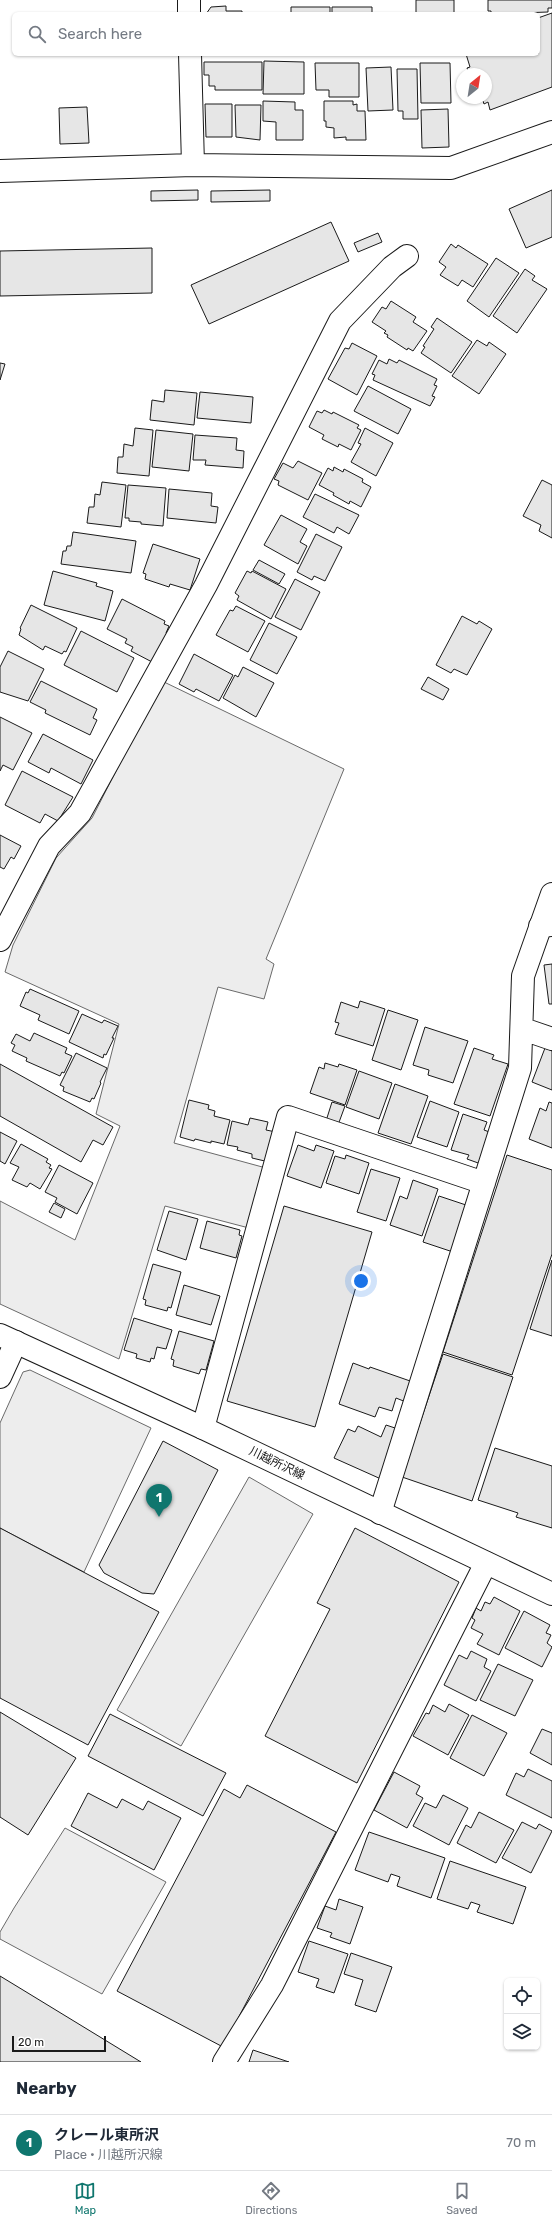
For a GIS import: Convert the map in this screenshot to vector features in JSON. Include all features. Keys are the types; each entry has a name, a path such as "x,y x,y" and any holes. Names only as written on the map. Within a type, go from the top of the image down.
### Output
{"street":[{"path":"189,0 189,12"},
{"path":"190,56 193,166"},
{"path":"0,171 193,166 451,168 552,132"},
{"path":"0,940 49,846 80,813 206,585 340,321 392,267 407,256"},
{"path":"380,1513 520,1068 523,1029 523,976 546,926 552,894"},
{"path":"523,1029 552,1039"},
{"path":"203,1428 288,1117 484,1183"},
{"path":"0,1377 8,1338"},
{"name":"川越所沢線","path":"8,1338 203,1428 552,1594"},
{"path":"224,2062 272,1985 486,1563"}],"shaded area":[{"path":"162,681 344,769 266,959 274,964 264,999 218,987 174,1143 266,1168 249,1228 165,1206 119,1359 0,1304 0,1201 75,1240 120,1126 96,1114 119,1024 5,972 13,945 56,858 92,818"},
{"path":"30,1370 151,1428 84,1572 0,1528 0,1423 23,1372"},
{"path":"249,1477 313,1514 181,1746 117,1710"},
{"path":"65,1828 166,1882 102,1994 0,1939 0,1932 14,1908"}],"building":[{"path":"416,0 454,0 454,12 416,12"},
{"path":"488,0 552,0 552,8 548,8 548,12 488,11"},
{"path":"226,6 226,11 242,12 207,12 211,7"},
{"path":"291,7 330,7 330,12 291,12"},
{"path":"332,7 372,7 372,12 332,12"},
{"path":"552,13 552,87 490,110 488,104 492,104 492,68 467,68 470,67 467,56 540,56 540,17"},
{"path":"264,61 304,62 304,94 263,94"},
{"path":"204,62 262,62 262,90 215,90 215,86 209,86 209,75 204,75"},
{"path":"315,63 359,63 359,97 329,97 329,90 316,90"},
{"path":"420,63 450,63 451,103 421,103"},
{"path":"391,67 393,110 368,111 366,68"},
{"path":"397,69 417,69 418,119 403,119 403,111 398,111"},
{"path":"263,101 295,102 295,110 303,110 303,140 276,140 276,122 263,121"},
{"path":"324,101 353,101 353,105 357,104 357,111 365,111 366,140 346,140 346,137 334,138 334,128 326,127 326,121 324,121"},
{"path":"205,104 232,104 232,137 206,137"},
{"path":"235,105 261,105 260,140 236,137"},
{"path":"87,107 89,143 60,144 59,108"},
{"path":"448,109 449,147 422,148 421,110"},
{"path":"198,190 198,200 151,201 151,191"},
{"path":"270,190 270,201 211,202 211,191"},
{"path":"552,190 552,237 526,248 509,209"},
{"path":"331,222 349,261 209,324 191,285"},
{"path":"378,233 382,242 358,252 354,243"},
{"path":"451,244 456,248 458,245 488,264 473,287 462,280 458,286 440,275 446,267 439,262"},
{"path":"152,248 152,293 0,296 0,251"},
{"path":"496,258 519,273 489,317 467,301"},
{"path":"525,269 535,276 532,280 547,289 517,333 493,316"},
{"path":"391,301 416,317 413,322 427,331 413,351 408,348 407,350 387,337 388,335 384,333 386,331 372,322 382,307 386,309"},
{"path":"437,318 472,342 451,373 421,353 425,347 423,346 434,329 431,327"},
{"path":"477,340 487,346 489,342 506,354 479,394 452,376"},
{"path":"352,343 377,356 357,395 328,379 345,348 349,349"},
{"path":"389,359 397,363 399,360 437,379 434,385 437,386 432,396 435,397 430,406 373,380 375,375 372,374 379,360 387,364"},
{"path":"0,363 5,364 0,380"},
{"path":"368,386 411,409 398,434 354,411"},
{"path":"165,390 197,393 194,425 150,420 152,400 164,402"},
{"path":"200,392 253,397 251,423 197,418"},
{"path":"324,410 332,414 333,412 359,425 357,428 361,430 351,450 339,444 338,447 322,439 324,435 309,427 317,411 322,413"},
{"path":"135,428 153,430 149,476 117,473 118,457 123,457 124,444 133,446"},
{"path":"365,428 393,443 376,476 351,462 361,444 358,443"},
{"path":"156,430 193,434 189,471 152,467"},
{"path":"195,435 237,438 236,450 244,451 243,468 205,465 206,460 193,460"},
{"path":"298,461 322,473 308,500 278,485 279,481 274,479 283,463 293,468"},
{"path":"334,467 343,472 344,469 363,479 362,482 371,487 361,507 350,501 349,504 333,495 334,493 319,485 328,468 333,471"},
{"path":"542,480 552,485 552,538 539,531 541,525 523,516"},
{"path":"102,482 126,485 121,527 87,523 89,507 94,507 95,494 100,495"},
{"path":"128,485 166,488 163,526 141,524 141,522 129,521 129,518 125,518"},
{"path":"169,489 212,493 211,506 218,507 216,523 167,518"},
{"path":"315,494 359,515 349,534 337,527 334,533 303,517"},
{"path":"281,515 307,529 300,542 307,546 298,564 264,545"},
{"path":"73,532 136,541 131,573 61,564 63,551 66,551 67,546 71,546"},
{"path":"316,534 342,547 325,581 314,576 312,580 297,572"},
{"path":"153,544 200,559 190,590 170,584 169,587 145,579 146,574 143,573"},
{"path":"259,560 285,574 279,584 253,570"},
{"path":"53,571 97,583 96,586 113,591 105,621 44,605"},
{"path":"247,571 251,573 252,571 286,589 271,619 237,600 239,596 235,593"},
{"path":"295,579 320,592 301,630 275,617"},
{"path":"122,599 165,621 164,624 169,626 166,633 169,635 154,663 131,651 133,647 125,643 127,639 107,629"},
{"path":"31,605 77,628 66,652 64,651 62,654 45,646 43,650 19,635 20,628"},
{"path":"236,606 265,621 248,652 216,635 230,610 233,611"},
{"path":"462,616 477,624 479,621 492,629 467,675 454,669 451,673 436,665"},
{"path":"269,623 297,637 277,674 250,660"},
{"path":"81,631 134,658 117,692 64,665"},
{"path":"8,651 44,669 28,701 0,692 0,667"},
{"path":"194,654 233,675 219,701 196,689 194,692 179,684"},
{"path":"243,667 274,683 256,717 223,698 235,675 238,677"},
{"path":"428,677 449,689 443,700 421,689"},
{"path":"41,681 97,709 93,718 97,720 90,735 45,713 46,710 30,702"},
{"path":"0,717 32,733 13,770 3,765 0,771"},
{"path":"43,734 93,760 81,784 51,768 49,773 28,762"},
{"path":"22,771 73,797 58,821 45,814 40,823 5,805"},
{"path":"0,835 21,846 14,859 11,857 4,869 0,867"},
{"path":"552,964 552,1004 549,1004 544,965"},
{"path":"30,989 79,1011 69,1034 38,1020 40,1015 20,1006 26,992 28,993"},
{"path":"360,1001 385,1009 373,1046 335,1034 339,1023 335,1022 341,1002 358,1008"},
{"path":"388,1010 418,1020 401,1070 372,1060"},
{"path":"82,1014 102,1023 104,1020 118,1026 112,1038 114,1038 103,1058 69,1042"},
{"path":"425,1027 468,1041 453,1083 428,1075 429,1070 413,1065"},
{"path":"34,1033 67,1048 65,1053 72,1056 64,1073 62,1072 60,1076 26,1061 27,1058 12,1051 15,1045 11,1043 16,1034 30,1041"},
{"path":"474,1048 494,1055 492,1059 508,1064 490,1116 454,1104"},
{"path":"545,1048 552,1051 552,1090 532,1082"},
{"path":"76,1053 107,1068 94,1099 92,1098 90,1102 63,1091 64,1087 60,1085"},
{"path":"325,1063 338,1067 339,1064 357,1070 345,1105 310,1093 319,1067 324,1069"},
{"path":"0,1064 113,1127 103,1145 93,1140 81,1162 0,1116"},
{"path":"359,1071 392,1083 379,1119 346,1107"},
{"path":"395,1084 428,1096 411,1144 378,1133"},
{"path":"189,1100 209,1105 208,1109 215,1111 214,1116 230,1120 224,1144 211,1141 211,1143 195,1139 194,1141 180,1137"},
{"path":"430,1101 459,1112 447,1147 417,1137"},
{"path":"332,1102 345,1106 338,1125 326,1121"},
{"path":"549,1102 552,1103 552,1148 529,1139 540,1108 546,1111"},
{"path":"463,1114 487,1122 484,1130 492,1133 481,1164 467,1159 469,1155 451,1150"},
{"path":"250,1118 268,1122 266,1130 276,1132 269,1162 252,1158 252,1154 237,1150 238,1147 227,1145 232,1121 248,1125"},
{"path":"0,1132 17,1141 5,1164 0,1161"},
{"path":"21,1144 48,1159 46,1162 51,1165 49,1168 52,1169 40,1189 30,1183 27,1187 12,1180 19,1167 10,1163"},
{"path":"298,1145 314,1151 316,1145 334,1151 321,1188 287,1176"},
{"path":"346,1155 369,1163 359,1194 326,1183 335,1156 345,1159"},
{"path":"507,1155 552,1170 552,1254 512,1375 443,1352"},
{"path":"59,1165 93,1183 77,1214 55,1202 57,1198 45,1192"},
{"path":"371,1169 400,1178 386,1221 357,1212"},
{"path":"413,1180 438,1189 422,1236 390,1225 400,1196 407,1199"},
{"path":"439,1196 469,1206 453,1252 423,1242"},
{"path":"54,1203 65,1209 61,1218 49,1212"},
{"path":"284,1206 372,1232 315,1427 227,1401"},
{"path":"169,1211 198,1219 186,1260 157,1250"},
{"path":"207,1221 240,1230 239,1235 242,1236 236,1258 200,1248"},
{"path":"552,1260 552,1336 530,1329"},
{"path":"153,1264 181,1272 171,1308 168,1307 167,1311 145,1305 146,1300 143,1299"},
{"path":"184,1285 220,1296 211,1325 176,1315"},
{"path":"134,1318 172,1330 166,1349 157,1347 154,1359 151,1358 150,1362 136,1358 137,1354 124,1350"},
{"path":"179,1331 214,1341 206,1370 201,1369 199,1374 173,1366 174,1360 171,1359"},
{"path":"443,1354 513,1377 472,1501 402,1477"},
{"path":"353,1363 369,1369 370,1367 413,1382 406,1402 396,1398 392,1411 379,1407 375,1417 339,1404"},
{"path":"386,1425 401,1430 381,1479 334,1458 348,1429 355,1432 358,1426 381,1437"},
{"path":"163,1441 218,1470 154,1594 142,1593 104,1573 99,1565"},
{"path":"495,1448 552,1466 552,1528 516,1517 518,1513 478,1500"},
{"path":"0,1528 159,1612 88,1745 0,1698"},
{"path":"355,1528 459,1582 357,1783 265,1736 330,1609 317,1603"},
{"path":"494,1597 520,1611 499,1655 477,1644 483,1634 471,1628 475,1620 472,1618 476,1608 481,1611 485,1602 490,1604"},
{"path":"524,1611 550,1625 546,1633 551,1635 547,1643 552,1647 542,1667 505,1648"},
{"path":"471,1651 487,1659 484,1667 491,1671 476,1701 444,1685 459,1655 467,1659"},
{"path":"498,1664 533,1680 515,1716 480,1700"},
{"path":"449,1704 469,1715 448,1755 413,1736 426,1713 429,1714 433,1705 445,1712"},
{"path":"0,1712 76,1758 28,1835 0,1817"},
{"path":"110,1714 226,1773 203,1816 88,1756"},
{"path":"472,1715 507,1733 484,1776 450,1758"},
{"path":"542,1729 552,1733 552,1765 530,1753"},
{"path":"528,1769 552,1781 552,1818 506,1795 516,1773 524,1777"},
{"path":"394,1772 420,1786 416,1794 423,1798 407,1828 374,1810"},
{"path":"247,1785 336,1832 223,2047 117,1991 224,1789 240,1798"},
{"path":"88,1793 117,1808 122,1799 143,1810 148,1801 181,1818 154,1870 71,1826"},
{"path":"443,1795 468,1808 449,1845 413,1826 425,1803 436,1808"},
{"path":"479,1812 514,1830 496,1863 457,1843 466,1825 471,1828"},
{"path":"522,1822 536,1829 539,1824 552,1831 531,1873 502,1858"},
{"path":"369,1832 445,1858 431,1898 397,1886 400,1877 391,1874 388,1882 355,1870"},
{"path":"450,1861 526,1887 513,1924 477,1912 480,1905 471,1902 468,1909 437,1899"},
{"path":"339,1899 363,1907 350,1944 330,1937 332,1933 317,1928 325,1906 336,1910"},
{"path":"309,1941 348,1954 334,1993 316,1987 319,1979 298,1972"},
{"path":"351,1953 392,1967 376,2012 355,2005 363,1980 344,1974"},
{"path":"0,1976 23,1990 141,2062 0,2062"},
{"path":"253,2050 289,2062 249,2062"}],"place":[{"name":"クレール東所沢","path":"159,1517"}]}
